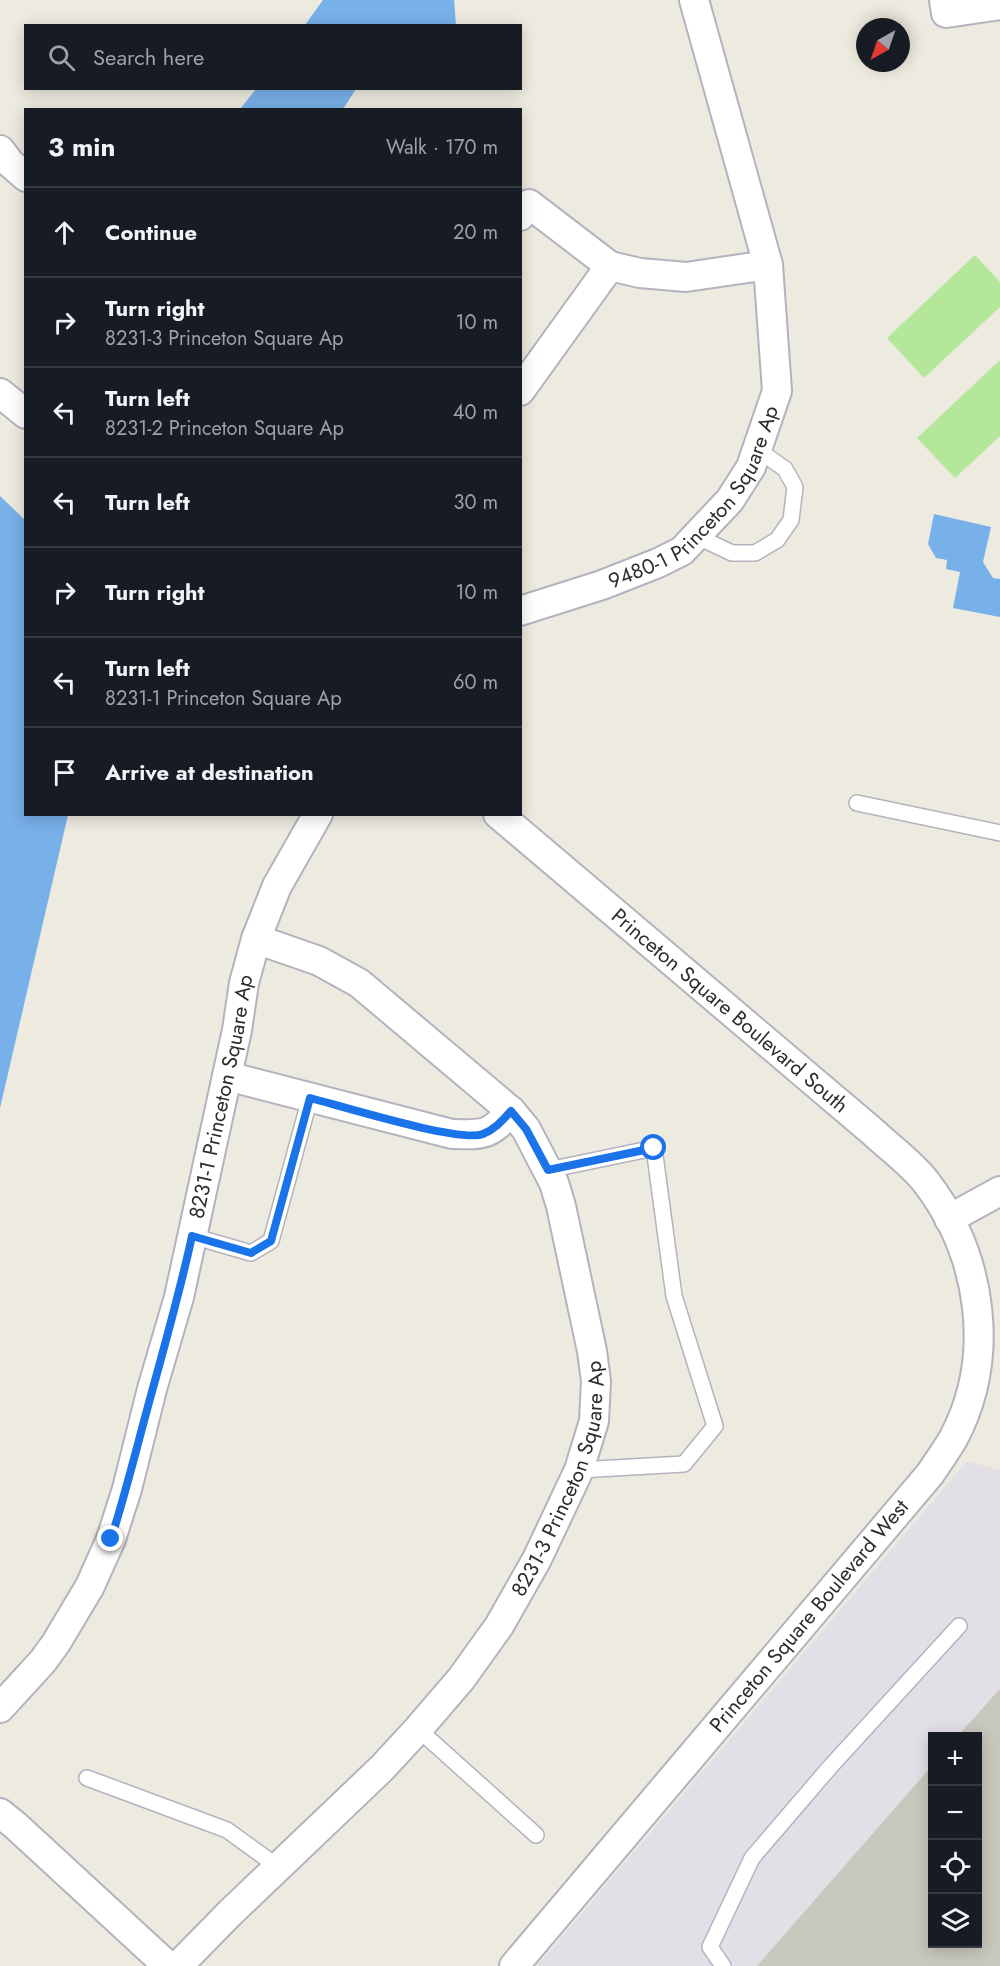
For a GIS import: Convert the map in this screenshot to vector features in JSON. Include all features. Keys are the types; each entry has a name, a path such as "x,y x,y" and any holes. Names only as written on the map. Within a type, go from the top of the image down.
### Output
{"street":[{"name":"9480-1 Princeton Square Ap","path":"522,610 602,585 658,563 682,550 730,500 751,467 777,391 768,265 694,0"},
{"path":"944,0 946,13 1000,5"},
{"path":"0,150 24,175"},
{"path":"522,213 529,204 610,266 640,273 686,277 768,265"},
{"path":"522,388 610,266"},
{"path":"0,393 24,412"},
{"name":"8231-1 Princeton Square Ap","path":"0,1708 56,1643 90,1586 111,1539 127,1489 152,1389 179,1297 227,1076 244,983 256,939 277,886 317,816"},
{"name":"Princeton Square Boulevard South","path":"500,816 873,1132 926,1181 950,1219"},
{"name":"8231-3 Princeton Square Ap","path":"178,1966 382,1768 461,1678 499,1626 537,1558 579,1470 594,1421 596,1381 592,1351 561,1206 548,1170 526,1129 511,1111 359,983 319,961 256,939"},
{"path":"227,1076 452,1134 480,1135 497,1127 511,1111"},
{"path":"950,1219 1000,1191"},
{"name":"Princeton Square Boulevard West","path":"514,1966 930,1474 953,1439 974,1378 980,1342 977,1303 968,1261 950,1219"},
{"path":"0,1814 16,1826 168,1966"}],"lane":[{"path":"696,537 732,553 755,553 777,540 782,533 791,520 795,487 785,470 758,450"},
{"path":"857,804 1000,833"},
{"path":"192,1236 251,1253 271,1241 310,1098"},
{"path":"548,1170 654,1148 674,1296 715,1426 684,1464 579,1470"},
{"path":"723,1966 710,1947 752,1858 830,1767 959,1626"},
{"path":"418,1729 536,1835"},
{"path":"87,1778 227,1830 278,1867"}],"shaded area":[{"path":"967,1461 1000,1470 1000,1966 537,1966"}],"green space":[{"path":"975,255 1000,282 1000,307 924,378 887,338"},
{"path":"1000,360 1000,436 955,478 917,438"}],"water":[{"path":"323,0 454,0 456,24 306,24"},
{"path":"255,90 355,90 344,108 241,108"},
{"path":"0,496 24,519 24,816 68,816 0,1108"},
{"path":"934,514 991,527 983,562 993,578 1000,579 1000,617 953,608 960,572 946,569 947,560 936,558 928,544"}],"building":[{"path":"1000,1690 1000,1966 758,1966 928,1772 928,1948 982,1948 982,1732 963,1732"}],"route":[{"path":"111,1539 127,1489 152,1389 179,1297 192,1236 251,1253 271,1241 310,1098 452,1134 480,1135 497,1127 511,1111 526,1129 548,1170 654,1148"}]}
